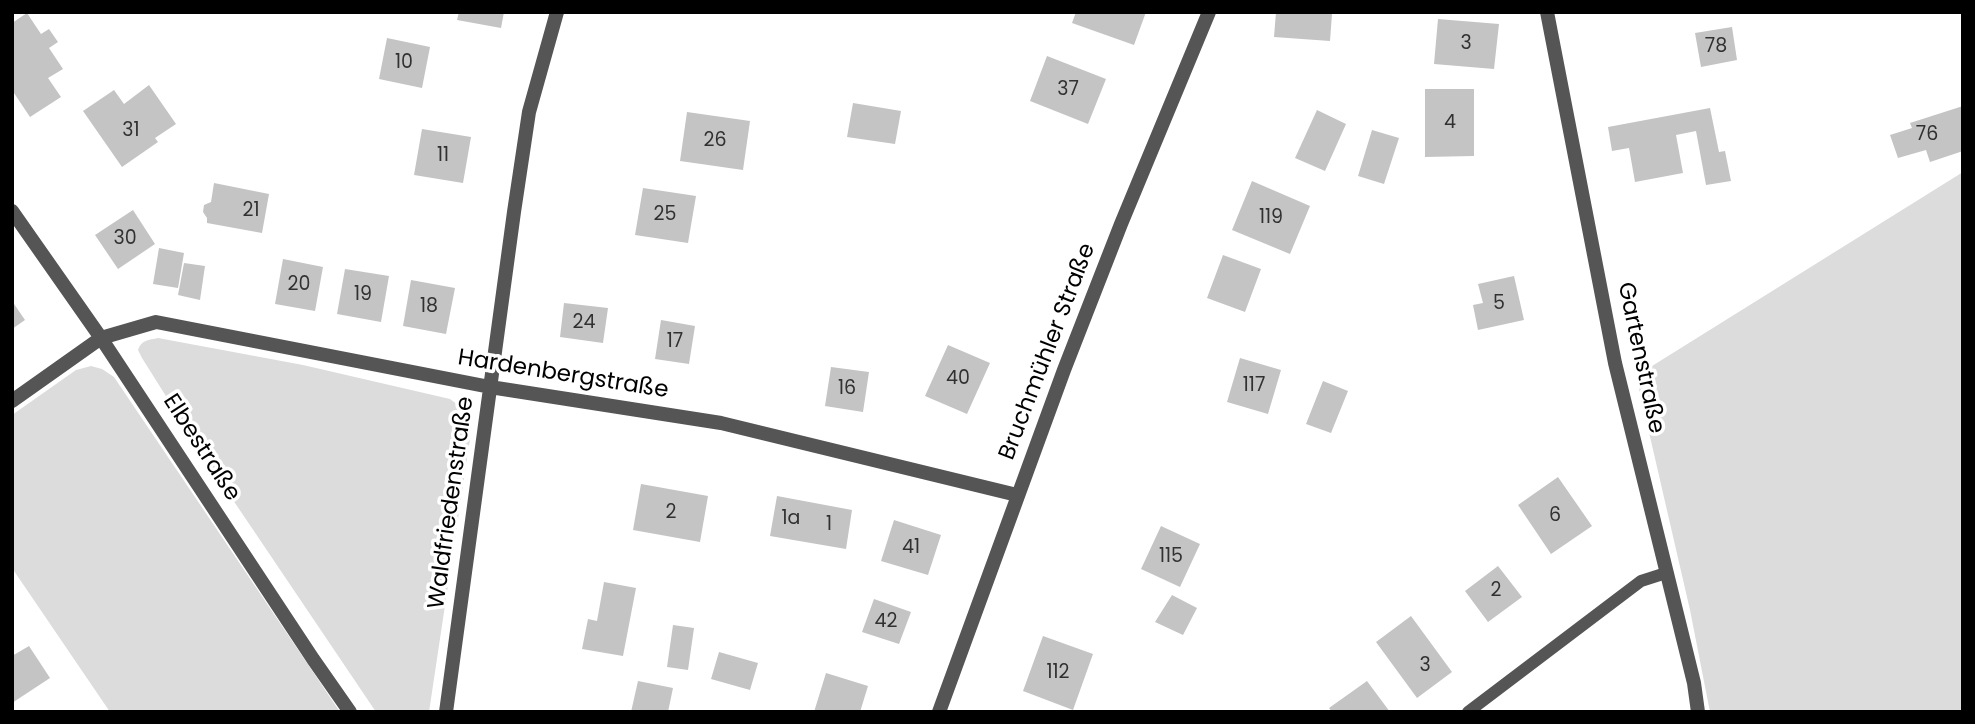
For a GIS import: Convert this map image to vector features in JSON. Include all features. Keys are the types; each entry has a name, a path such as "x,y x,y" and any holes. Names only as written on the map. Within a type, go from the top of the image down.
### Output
{"street":[{"name":"Waldfriedenstraße","path":"446,712 529,112 557,12"},
{"name":"Bruchmühler Straße","path":"939,712 1017,495 1121,225 1209,12"},
{"name":"Gartenstraße","path":"1547,12 1615,363 1694,683 1698,712"},
{"name":"Elbestraße","path":"12,211 101,338 350,712"},
{"name":"Hardenbergstraße","path":"12,401 101,338 156,322 490,387 721,423 1017,495"}],"lane":[{"path":"1468,712 1641,581 1666,573"}],"shaded area":[{"path":"1963,172 1963,712 1710,712 1690,610 1636,376"},
{"path":"158,338 303,365 450,399 464,411 470,439 429,712 376,712 206,460 142,358 138,350 141,344"},
{"path":"91,366 114,377 340,712 110,712 12,568 12,415 76,370"}],"building":[{"path":"459,12 504,12 501,28 457,20"},
{"path":"1076,12 1146,12 1134,45 1072,23"},
{"path":"1276,12 1332,14 1330,41 1274,37"},
{"path":"27,13 41,34 49,29 58,42 49,48 63,69 48,78 61,97 30,117 12,90 12,23"},
{"path":"1438,19 1499,24 1494,69 1434,64"},
{"path":"1732,27 1737,60 1701,67 1695,33"},
{"path":"387,38 430,47 422,88 379,79"},
{"path":"1047,56 1106,79 1088,124 1030,101"},
{"path":"149,85 176,124 155,138 158,142 122,167 83,111 114,90 124,104"},
{"path":"1425,89 1474,89 1474,156 1425,157"},
{"path":"853,103 901,111 895,144 847,137"},
{"path":"1963,106 1963,151 1930,162 1926,150 1898,158 1890,135 1912,128 1910,123"},
{"path":"1710,108 1719,152 1725,151 1731,181 1706,185 1696,131 1676,135 1683,173 1635,182 1629,148 1612,151 1608,127"},
{"path":"1317,110 1346,124 1325,171 1295,158"},
{"path":"687,112 750,121 743,170 680,161"},
{"path":"422,129 471,137 463,183 414,175"},
{"path":"1372,130 1399,138 1384,184 1358,176"},
{"path":"1252,181 1310,206 1290,254 1232,230"},
{"path":"214,183 269,194 262,233 207,223 203,212 204,205 211,202"},
{"path":"643,188 696,196 688,243 635,235"},
{"path":"133,210 155,244 118,269 95,235"},
{"path":"159,248 184,253 178,288 153,284"},
{"path":"1223,255 1261,269 1245,312 1207,298"},
{"path":"283,259 323,267 315,311 275,304"},
{"path":"184,263 205,266 200,300 178,295"},
{"path":"345,269 389,276 381,322 337,314"},
{"path":"1514,276 1524,320 1478,330 1473,305 1483,303 1478,284"},
{"path":"411,280 455,288 446,334 403,326"},
{"path":"12,301 25,320 12,329"},
{"path":"564,303 608,308 603,343 560,337"},
{"path":"661,320 695,326 689,364 655,359"},
{"path":"948,345 990,363 967,414 925,396"},
{"path":"1240,358 1281,370 1268,414 1227,402"},
{"path":"831,367 869,372 863,412 825,406"},
{"path":"1323,381 1348,391 1331,433 1306,424"},
{"path":"1558,477 1592,526 1551,554 1518,505"},
{"path":"641,484 708,496 700,542 633,530"},
{"path":"777,496 852,510 846,549 770,536"},
{"path":"894,520 941,535 928,575 881,561"},
{"path":"1161,526 1200,544 1180,587 1141,569"},
{"path":"1498,566 1522,597 1488,622 1465,591"},
{"path":"604,582 636,588 623,656 582,649 588,619 597,621"},
{"path":"1172,595 1197,608 1183,635 1155,622"},
{"path":"874,599 911,612 899,644 862,632"},
{"path":"1411,616 1452,672 1417,698 1376,642"},
{"path":"673,625 694,628 688,670 667,667"},
{"path":"1043,636 1093,654 1073,710 1023,691"},
{"path":"29,646 50,678 12,703 12,656"},
{"path":"719,652 758,663 750,690 711,679"},
{"path":"826,673 868,686 860,712 814,712"},
{"path":"638,681 673,688 668,712 631,712"},
{"path":"1367,681 1390,712 1332,712 1329,708"}]}
